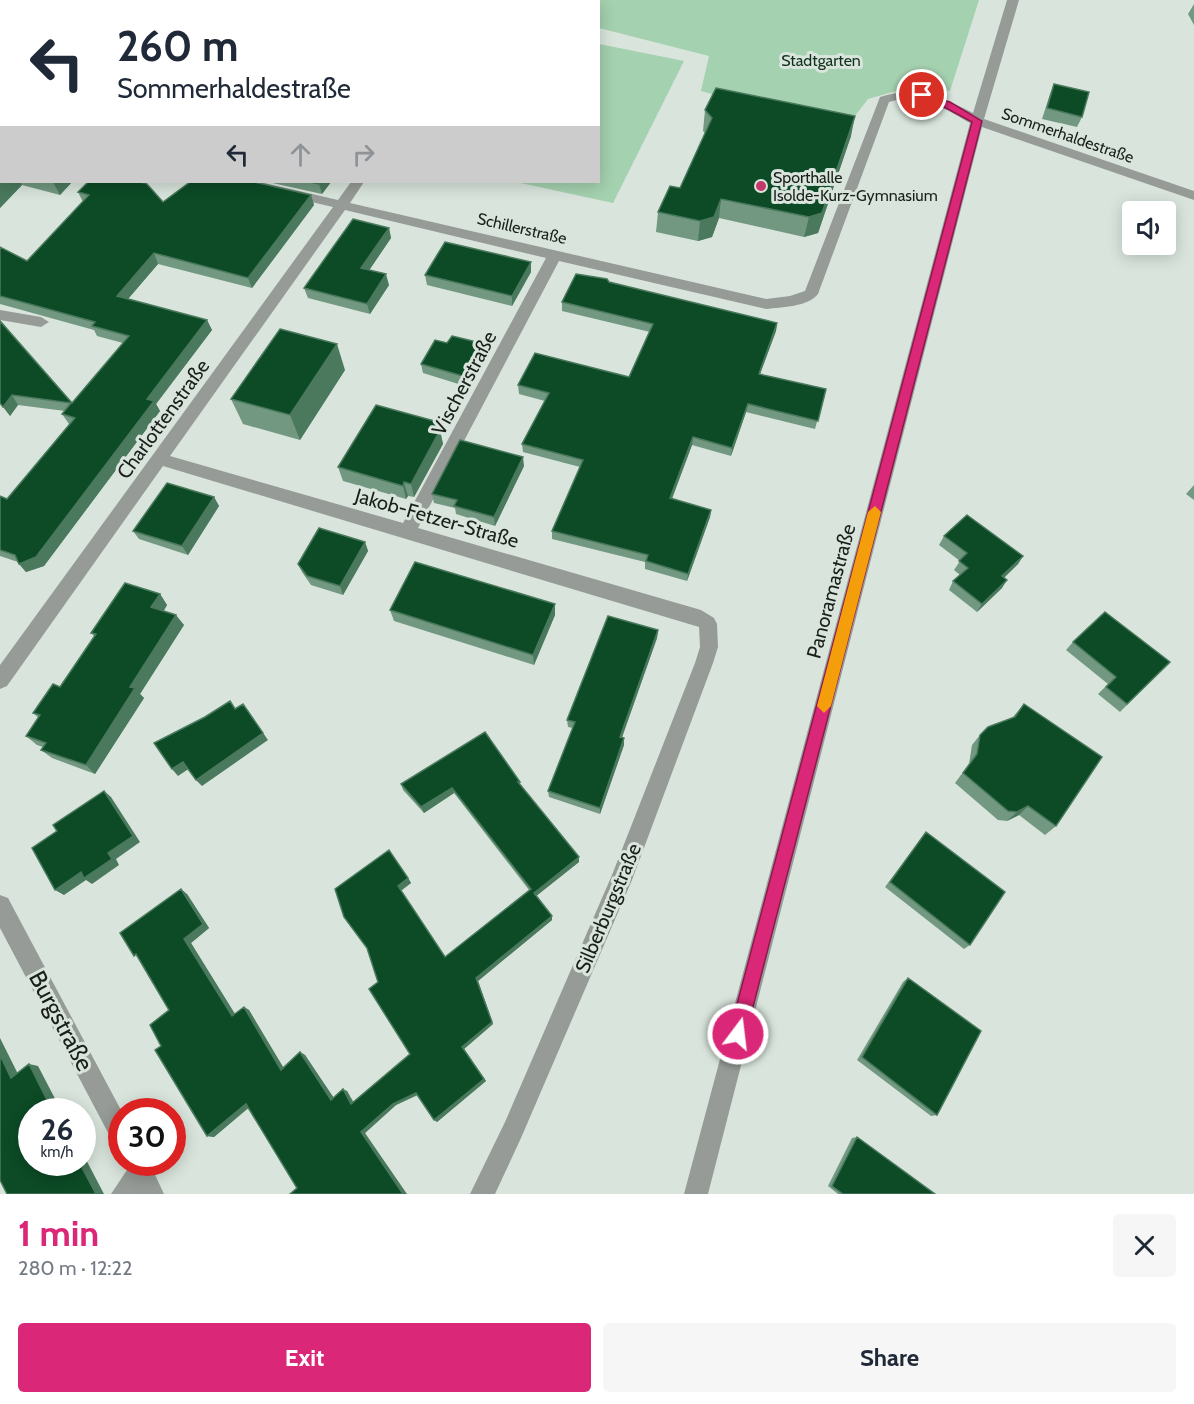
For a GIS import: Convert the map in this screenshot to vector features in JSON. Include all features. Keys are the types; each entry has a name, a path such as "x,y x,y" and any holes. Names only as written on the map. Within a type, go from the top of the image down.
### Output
{"street":[{"name":"Panoramastraße","path":"696,1194 977,121 1012,0"},
{"name":"Sommerhaldestraße","path":"792,301 811,294 884,100 898,93 922,95 977,121 1194,196"},
{"name":"Schillerstraße","path":"247,183 766,304 792,301"},
{"name":"Charlottenstraße","path":"0,680 357,183"},
{"name":"Vischerstraße","path":"408,531 555,255"},
{"path":"0,315 41,322"},
{"name":"Jakob-Fetzer-Straße","path":"160,459 701,618"},
{"name":"Silberburgstraße","path":"482,1194 513,1130 598,933 676,741 709,647 708,624 701,618"},
{"name":"Burgstraße","path":"0,906 108,1110"},
{"path":"123,1194 143,1177"}],"green space":[{"name":"Stadtgarten","path":"600,0 979,0 950,91 917,85 868,99 845,129 701,91 709,56 600,28"},
{"path":"600,44 684,61 613,203 521,183 600,183"}],"building":[{"path":"1054,84 1089,92 1082,117 1047,108"},
{"name":"Sporthalle Isolde-Kurz-Gymnasium","path":"716,88 855,116 822,213 809,217 721,199 714,217 700,221 658,212 670,186 680,188 712,118 705,110"},
{"path":"87,183 146,183 163,202 189,183 258,183 311,195 248,278 154,253 117,296 207,320 147,399 154,401 36,557 19,564 15,555 0,550 0,496 7,499 75,418 62,414 71,403 12,395 3,407 0,403 0,321 72,403 129,336 92,326 95,322 0,296 0,247 27,261 89,195 78,192"},
{"path":"353,219 389,228 361,268 386,274 367,304 304,288"},
{"path":"445,242 531,262 512,296 425,275"},
{"path":"576,274 607,279 609,282 777,323 759,374 826,389 818,421 748,404 732,448 693,437 670,498 711,510 688,574 646,561 648,555 552,531 583,460 522,444 549,393 518,385 535,353 629,377 653,324 562,302"},
{"path":"280,329 337,344 290,415 231,399"},
{"path":"452,336 485,344 466,377 421,364 435,340 447,343"},
{"path":"376,405 438,422 434,428 440,430 411,484 404,482 403,486 338,467"},
{"path":"460,440 523,457 494,517 454,506 457,500 432,494"},
{"path":"167,483 214,497 182,546 133,531"},
{"path":"967,515 1023,556 1002,576 1007,580 982,604 953,581 968,568 959,561 967,553 944,536"},
{"path":"319,528 365,542 340,586 307,576 298,564"},
{"path":"415,562 555,604 533,655 390,610"},
{"path":"125,583 160,594 151,607 176,615 130,687 135,688 86,765 41,750 46,743 26,736 40,715 33,713 53,684 60,687 96,634 91,633"},
{"path":"1105,612 1170,662 1127,704 1106,687 1116,677 1073,642"},
{"path":"608,616 658,630 620,737 624,738 600,808 548,791 575,722 567,720"},
{"path":"230,701 235,709 243,704 263,733 196,780 183,762 172,769 154,743 205,717"},
{"path":"1024,704 1102,757 1056,826 1028,806 1017,812 1008,811 963,773 977,754 980,735 988,727 1015,717"},
{"path":"485,732 520,782 518,782 579,857 534,893 552,916 476,978 492,1022 462,1047 484,1079 434,1120 416,1093 393,1104 361,1132 403,1194 290,1194 297,1188 246,1104 207,1136 155,1050 161,1046 150,1025 169,1010 136,954 134,956 120,933 181,889 203,924 184,939 232,1016 244,1007 281,1070 300,1052 331,1100 343,1089 351,1104 410,1054 369,989 378,982 367,948 344,917 335,889 389,850 408,878 398,886 445,957 531,889 452,788 421,807 401,784"},
{"path":"104,791 133,836 108,853 112,859 84,878 81,872 55,890 32,848 57,831 53,825"},
{"path":"926,832 1005,892 970,945 890,882"},
{"path":"908,978 981,1031 937,1115 862,1057"},
{"path":"0,1055 11,1078 29,1064 46,1098 18,1098 18,1176 86,1176 96,1194 7,1194 0,1180"},
{"path":"857,1137 935,1194 843,1194 832,1186"}],"slow traffic":[{"path":"824,706 875,512"}],"place":[{"name":"Sporthalle Isolde-Kurz-Gymnasium","path":"761,186"}],"route":[{"path":"738,1034 977,121 922,95"}]}
